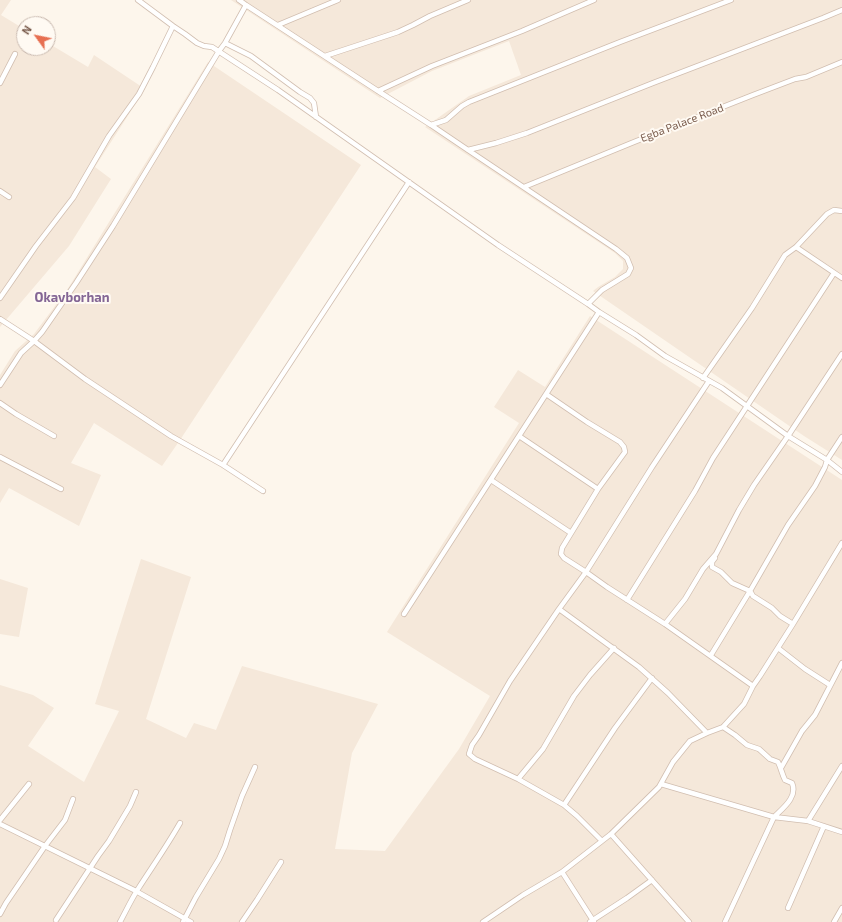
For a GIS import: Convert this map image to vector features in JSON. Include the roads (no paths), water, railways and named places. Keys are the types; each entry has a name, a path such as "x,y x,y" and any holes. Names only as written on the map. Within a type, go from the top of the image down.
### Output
{"street":[{"path":"138,0 197,43 212,47 219,51 278,90 498,245 636,335 665,356 722,388 746,407 788,436 827,460 842,472"},
{"path":"239,0 378,92 431,125 616,249 627,258 631,268 628,274 602,290 588,304"},
{"path":"278,25 338,0"},
{"path":"325,56 398,32 430,16 468,0"},
{"path":"378,92 432,66 522,31 594,0"},
{"path":"431,125 446,120 462,106 470,102 620,42 731,0"},
{"path":"0,385 21,352 42,332 80,277 225,43 246,5"},
{"path":"468,150 527,133 842,10"},
{"path":"0,298 36,246 73,198 109,136 139,94 173,26"},
{"path":"225,43 251,56 310,98 314,103 316,117"},
{"path":"0,83 15,54"},
{"name":"Egba Palace Road","path":"524,188 634,142 842,62"},
{"path":"223,465 408,182"},
{"path":"0,191 9,197"},
{"path":"703,378 752,308 785,254 796,247 827,214 834,210 842,211"},
{"path":"796,247 842,278"},
{"path":"627,600 691,497 713,458 834,273"},
{"path":"404,614 599,312"},
{"path":"0,320 34,341 85,379 165,432 223,465 263,491"},
{"path":"665,624 685,599 704,569 716,554 754,484 788,436 842,354"},
{"path":"602,841 578,816 564,805 518,779 475,759 469,754 472,745 510,681 586,572 652,467 709,381"},
{"path":"546,394 620,442 624,447 624,452 598,489 562,548 561,554 564,558 607,588 665,624 753,686"},
{"path":"0,403 54,436"},
{"path":"519,436 598,489"},
{"path":"710,655 788,526 815,486 827,460 842,437"},
{"path":"0,457 61,489"},
{"path":"491,480 571,533"},
{"path":"751,495 712,562 712,567 721,572 732,583 750,591 753,596 793,624"},
{"path":"483,922 562,872 602,841 661,784 672,762 690,741 723,727 744,704 753,686 842,543"},
{"path":"559,609 639,667 668,693 707,733"},
{"path":"518,779 543,749 574,696 614,648"},
{"path":"778,648 805,669 830,685"},
{"path":"781,768 802,732 814,715 842,663"},
{"path":"564,805 615,728 652,678"},
{"path":"723,727 746,745 759,749 770,759 778,762 784,780 792,783 794,789 788,804 774,817 725,922"},
{"path":"808,821 842,766"},
{"path":"184,921 225,846 242,796 255,767"},
{"path":"0,820 30,784"},
{"path":"661,784 774,817 808,821 842,832"},
{"path":"56,920 98,856 109,842 130,806 136,792"},
{"path":"0,914 45,846 65,820 73,799"},
{"path":"120,922 137,891 156,860 170,842 180,823"},
{"path":"0,824 137,891 184,921 191,922"},
{"path":"788,908 824,826"},
{"path":"610,834 652,880 686,921"},
{"path":"242,922 281,862"},
{"path":"562,872 592,921 652,880"},
{"path":"834,922 842,908"}],"district":[{"name":"Okavborhan","path":"72,298"}]}
